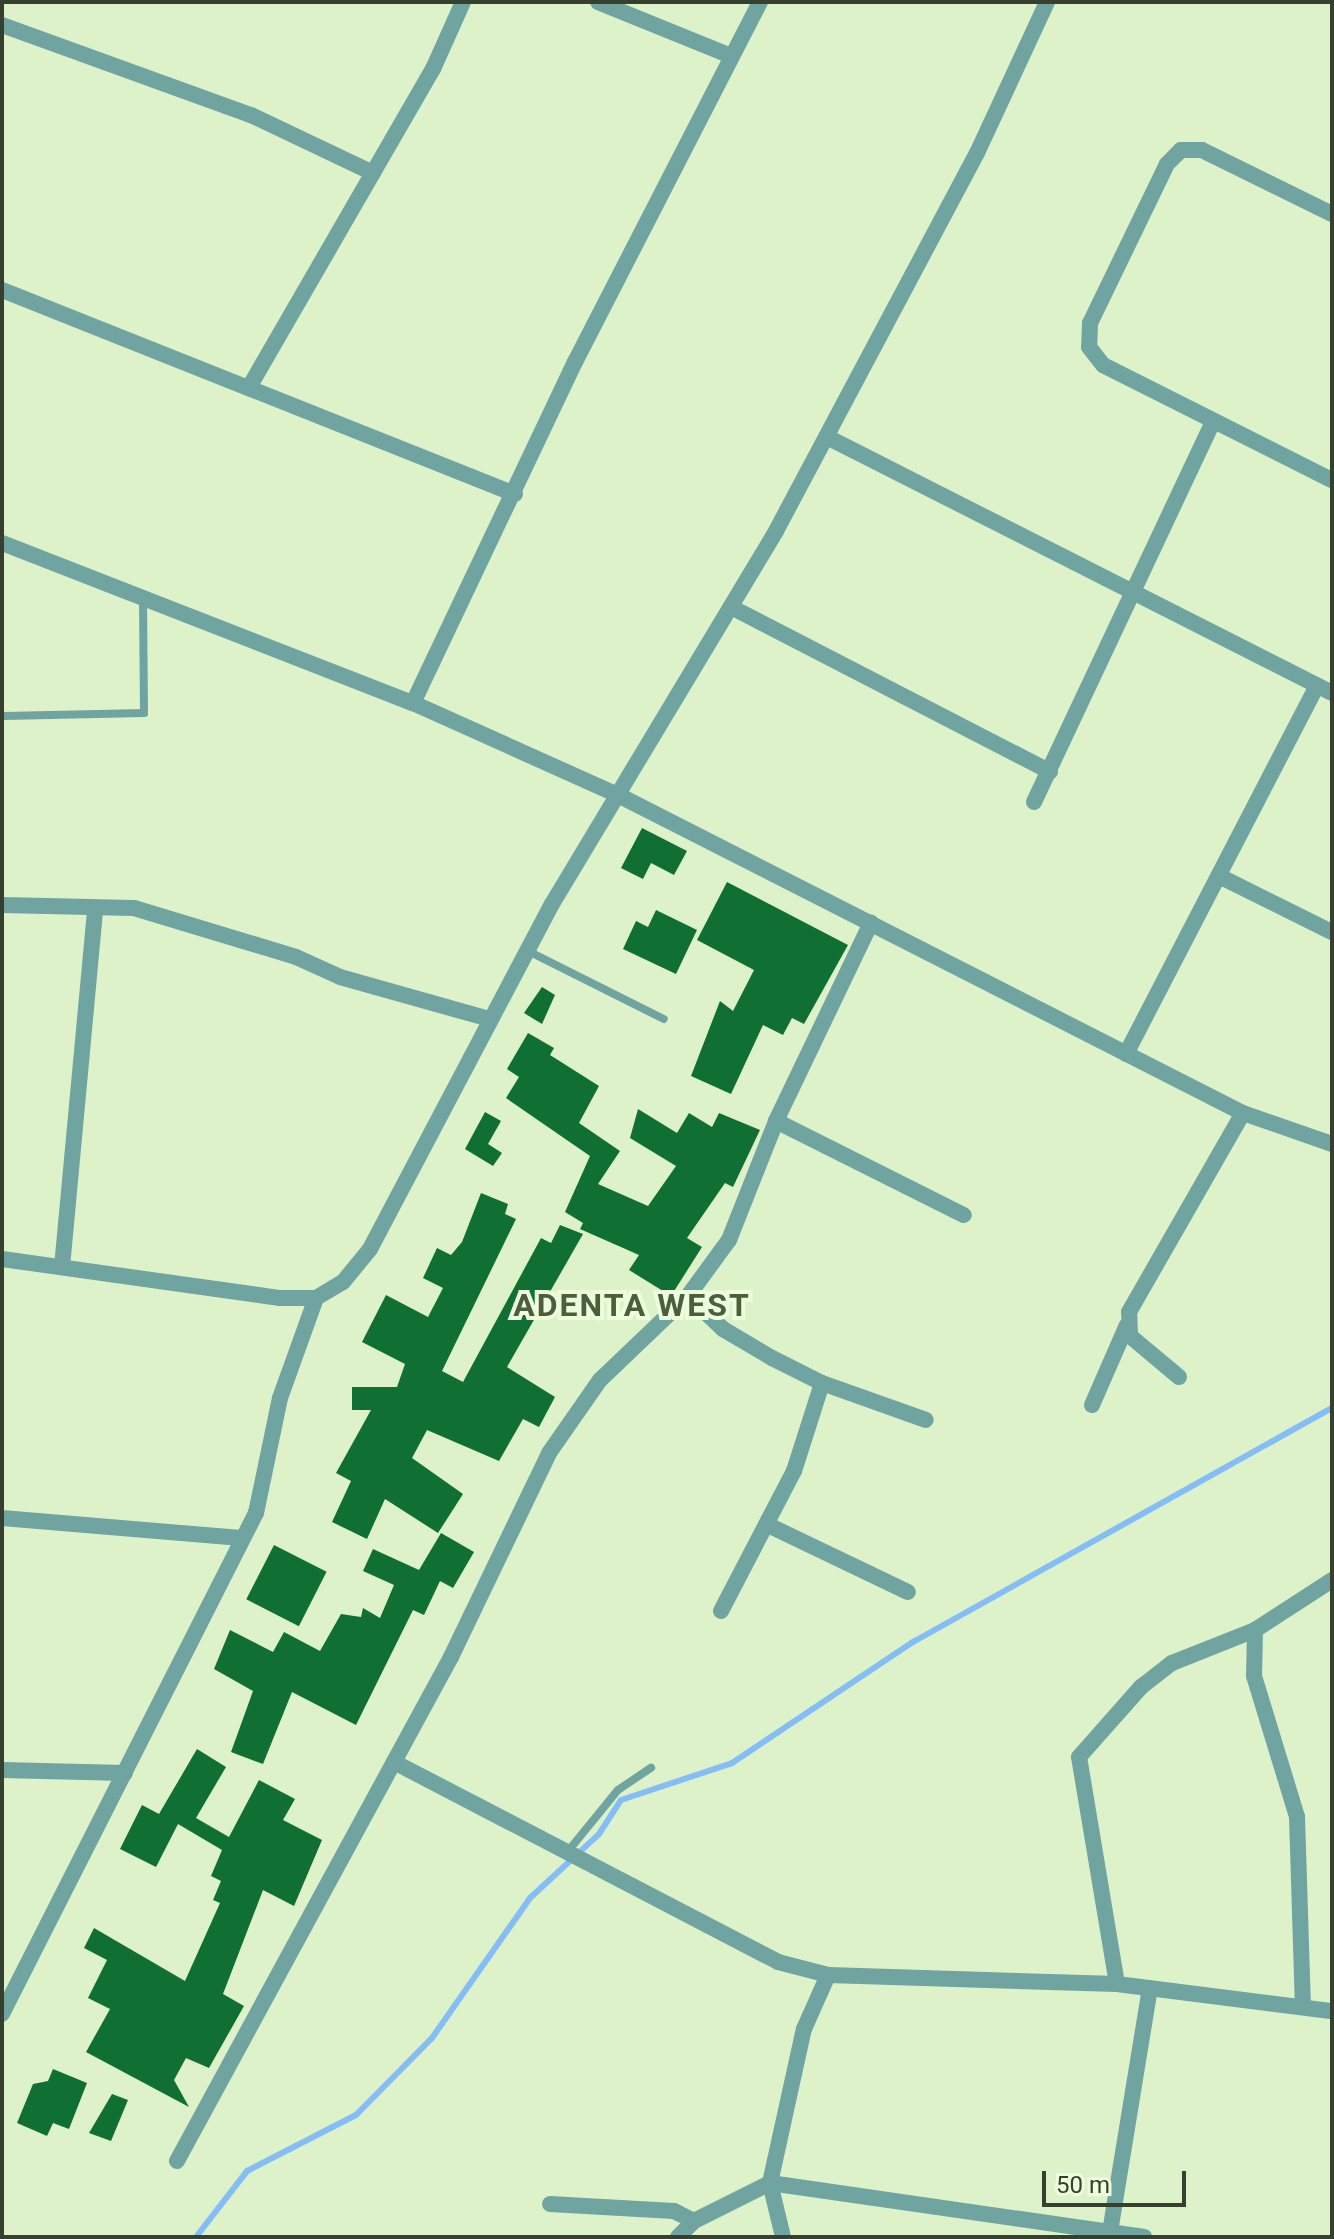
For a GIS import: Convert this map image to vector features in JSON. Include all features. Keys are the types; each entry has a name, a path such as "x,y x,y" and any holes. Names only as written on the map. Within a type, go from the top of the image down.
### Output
{"street":[{"path":"251,384 373,173 463,2"},
{"path":"598,2 731,56"},
{"path":"413,703 760,2"},
{"path":"2,1259 316,1298 343,1282 370,1249 486,1018 731,607 827,437 977,153 1047,2"},
{"path":"2,25 251,115 373,173"},
{"path":"1332,214 1202,150 1181,150 1167,164 1090,323 1089,347 1103,365 1332,480"},
{"path":"2,290 251,384 515,494"},
{"path":"1034,802 1129,594 1213,421"},
{"path":"827,437 1129,594 1325,690 1219,876 1126,1054"},
{"path":"2,543 413,703 620,796 1243,1113 1332,1144"},
{"path":"731,607 1050,772"},
{"path":"1219,876 1332,932"},
{"path":"2,905 134,908 296,957 340,977 486,1018"},
{"path":"62,1267 95,909"},
{"path":"177,2161 394,1762 549,1453 600,1380 688,1296 729,1240 776,1121 871,923"},
{"path":"1092,1405 1127,1325 1139,1286 1243,1113"},
{"path":"776,1121 964,1215"},
{"path":"688,1296 723,1329 822,1383 926,1420"},
{"path":"2,2014 256,1513 280,1398 316,1298"},
{"path":"1127,1325 1130,1336 1179,1377"},
{"path":"721,1611 794,1471 822,1383"},
{"path":"2,1518 241,1538"},
{"path":"768,1525 908,1592"},
{"path":"1117,1984 1079,1757 1141,1687 1172,1663 1255,1630 1332,1580"},
{"path":"1255,1630 1254,1676 1297,1817 1303,2007"},
{"path":"394,1762 569,1850 778,1962 828,1975 1117,1984 1332,2011"},
{"path":"2,1770 125,1773"},
{"path":"783,2237 770,2183 804,2029 828,1975"},
{"path":"1110,2232 1150,1988"},
{"path":"678,2237 694,2221 770,2183 1144,2237"},
{"path":"550,2204 674,2211 694,2221"}],"lane":[{"path":"4,716 144,713 143,600"},
{"path":"526,950 664,1019"},
{"path":"569,1850 618,1790 651,1768"}],"building":[{"path":"642,828 687,851 674,875 651,863 643,879 621,868"},
{"path":"727,882 848,945 804,1024 792,1018 783,1035 763,1025 731,1094 691,1076 720,1001 733,1011 754,970 697,940"},
{"path":"656,910 697,930 676,974 623,949 636,921 648,927"},
{"path":"542,987 555,995 542,1024 524,1013"},
{"path":"528,1033 554,1048 550,1055 599,1086 579,1123 620,1151 598,1184 648,1206 676,1166 630,1138 638,1109 677,1133 689,1113 712,1127 719,1113 760,1130 733,1187 725,1183 687,1238 702,1247 671,1296 629,1270 639,1255 580,1229 583,1223 565,1212 590,1156 506,1098 519,1077 507,1069"},
{"path":"485,1112 501,1121 488,1144 502,1153 493,1166 465,1149"},
{"path":"481,1193 508,1204 505,1214 516,1219 442,1371 463,1382 541,1238 551,1243 560,1225 583,1234 507,1367 555,1397 539,1427 523,1419 499,1461 427,1430 412,1458 463,1494 438,1533 385,1499 367,1539 332,1522 351,1481 336,1473 371,1410 352,1410 352,1387 397,1387 405,1364 362,1342 386,1295 428,1317 443,1288 423,1278 437,1248 451,1255 462,1242"},
{"path":"441,1533 474,1552 453,1588 440,1581 424,1615 413,1610 356,1725 292,1692 263,1764 231,1752 253,1691 214,1669 230,1630 273,1652 284,1632 320,1651 341,1614 361,1617 363,1608 380,1618 394,1585 363,1571 373,1549 419,1570"},
{"path":"274,1545 327,1572 299,1626 246,1599"},
{"path":"197,1749 226,1767 196,1818 229,1837 259,1780 295,1799 283,1820 322,1840 294,1906 263,1890 223,1994 244,2006 209,2068 186,2058 174,2080 189,2107 86,2052 110,2009 88,1998 107,1960 84,1948 94,1928 185,1981 220,1903 213,1900 221,1881 211,1876 222,1850 178,1824 156,1867 120,1849 142,1805 159,1814"},
{"path":"53,2069 87,2083 69,2129 53,2123 47,2136 17,2123 33,2084 48,2081"},
{"path":"112,2094 128,2100 111,2141 89,2133"}],"waterway":[{"path":"196,2237 247,2171 356,2115 432,2038 530,1898 599,1834 621,1800 732,1763 913,1642 1332,1408"}],"district":[{"name":"ADENTA WEST","path":"632,1305"}]}
